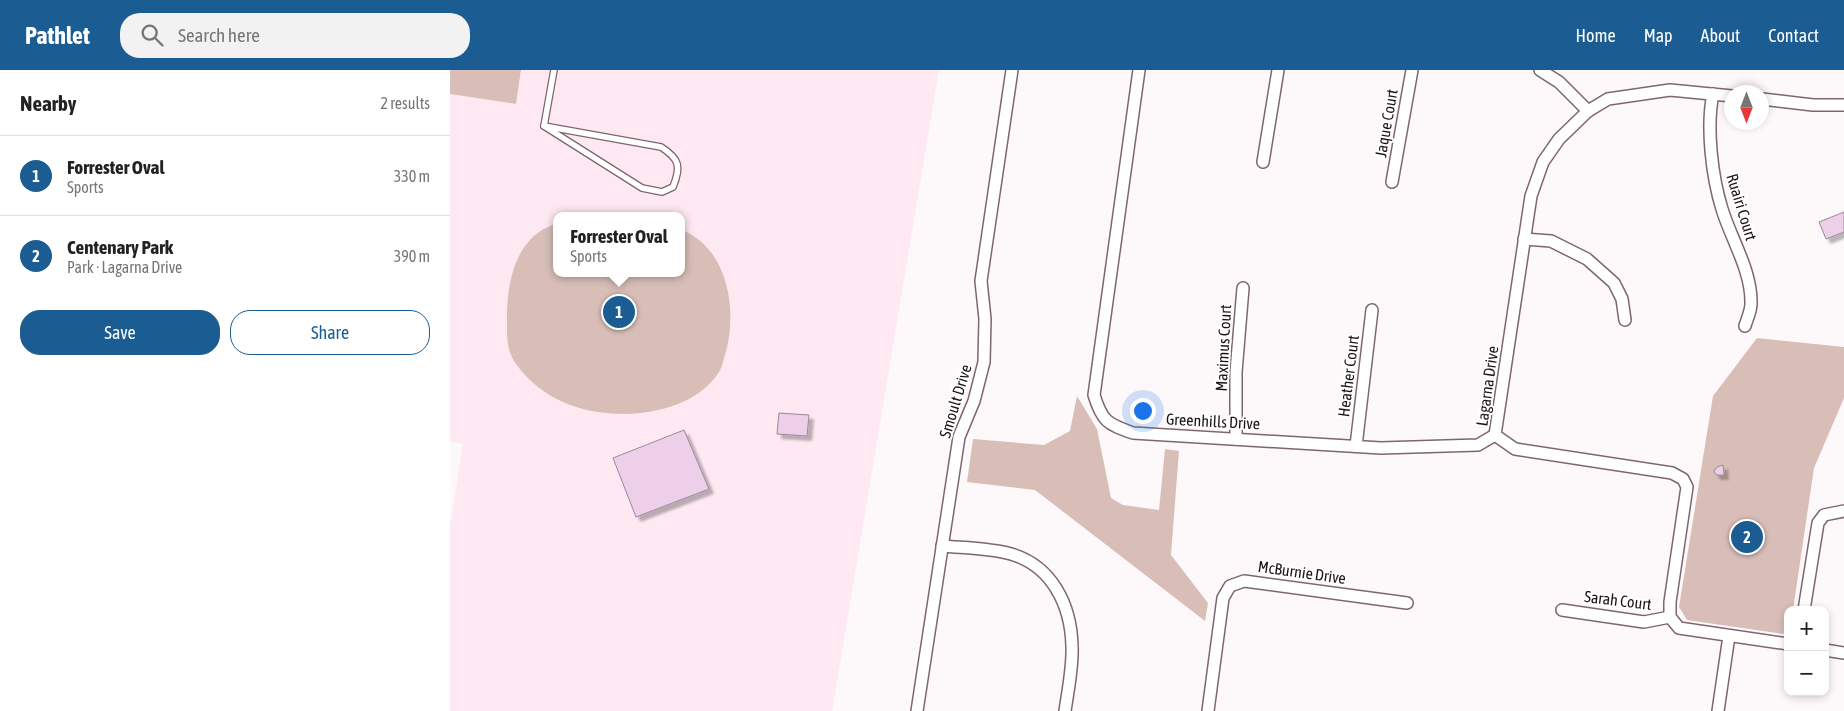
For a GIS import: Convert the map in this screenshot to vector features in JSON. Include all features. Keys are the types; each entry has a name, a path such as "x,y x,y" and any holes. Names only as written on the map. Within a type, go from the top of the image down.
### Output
{"street":[{"name":"Smoult Drive","path":"917,711 960,437 974,401 984,362 985,319 981,281 1012,70"},
{"name":"Greenhills Drive","path":"1139,70 1094,395 1100,415 1115,427 1133,433 1381,448 1478,445 1495,435"},
{"path":"1262,162 1278,70"},
{"name":"Jaque Court","path":"1392,182 1412,70"},
{"path":"1540,70 1559,82 1588,111"},
{"name":"Lagarna Drive","path":"1670,618 1670,602 1687,487 1683,479 1672,473 1516,449 1495,435 1531,196 1543,162 1559,139 1588,111 1608,99 1670,90 1724,95"},
{"name":"Ruairi Court","path":"1713,94 1711,106 1712,164 1722,208 1746,271 1751,304 1745,326"},
{"path":"1769,100 1813,105 1844,105"},
{"path":"1524,239 1551,241 1587,258 1614,282 1622,299 1625,320"},
{"name":"Maximus Court","path":"1236,439 1236,372 1243,288"},
{"name":"Heather Court","path":"1356,446 1372,310"},
{"path":"1805,606 1818,523 1824,515 1844,510"},
{"path":"942,546 1010,554 1031,562 1046,573 1059,592 1070,618 1073,648 1065,711"},
{"name":"McBurnie Drive","path":"1208,711 1223,598 1230,586 1244,581 1407,603"},
{"name":"Sarah Court","path":"1562,610 1644,622 1670,618"},
{"path":"1670,618 1679,628 1784,643"},
{"path":"1718,711 1729,636"},
{"path":"1829,651 1844,653"}],"lane":[{"path":"544,126 554,70"},
{"path":"544,126 661,146 671,153 678,164 678,174 673,187 662,192 642,188 544,126"}],"shaded area":[{"path":"450,70 521,70 516,104 450,94"},
{"path":"521,70 939,70 832,711 450,711 450,527 463,444 450,441 450,94 516,104"},
{"path":"553,225 553,277 685,277 685,232 698,239 720,267 730,302 729,338 722,366 711,383 701,392 677,404 651,411 625,414 578,408 551,396 538,387 526,376 511,355 507,334 507,309 508,294 515,264 530,239 542,230"},
{"path":"1757,338 1844,347 1844,398 1814,468 1794,606 1784,606 1783,634 1687,620 1679,607 1713,396"},
{"path":"1077,396 1097,429 1111,498 1123,505 1159,510 1165,449 1179,451 1171,555 1208,603 1205,621 1035,490 967,482 973,439 1044,445 1070,431"}],"building":[{"path":"1844,212 1844,232 1826,239 1819,222"},
{"path":"779,413 809,415 807,436 777,434"},
{"path":"684,430 709,489 636,517 613,458"},
{"path":"1723,465 1724,475 1716,475 1714,471 1717,467"}],"place":[{"name":"Forrester Oval","path":"619,312"},
{"name":"Centenary Park","path":"1747,537"}]}
